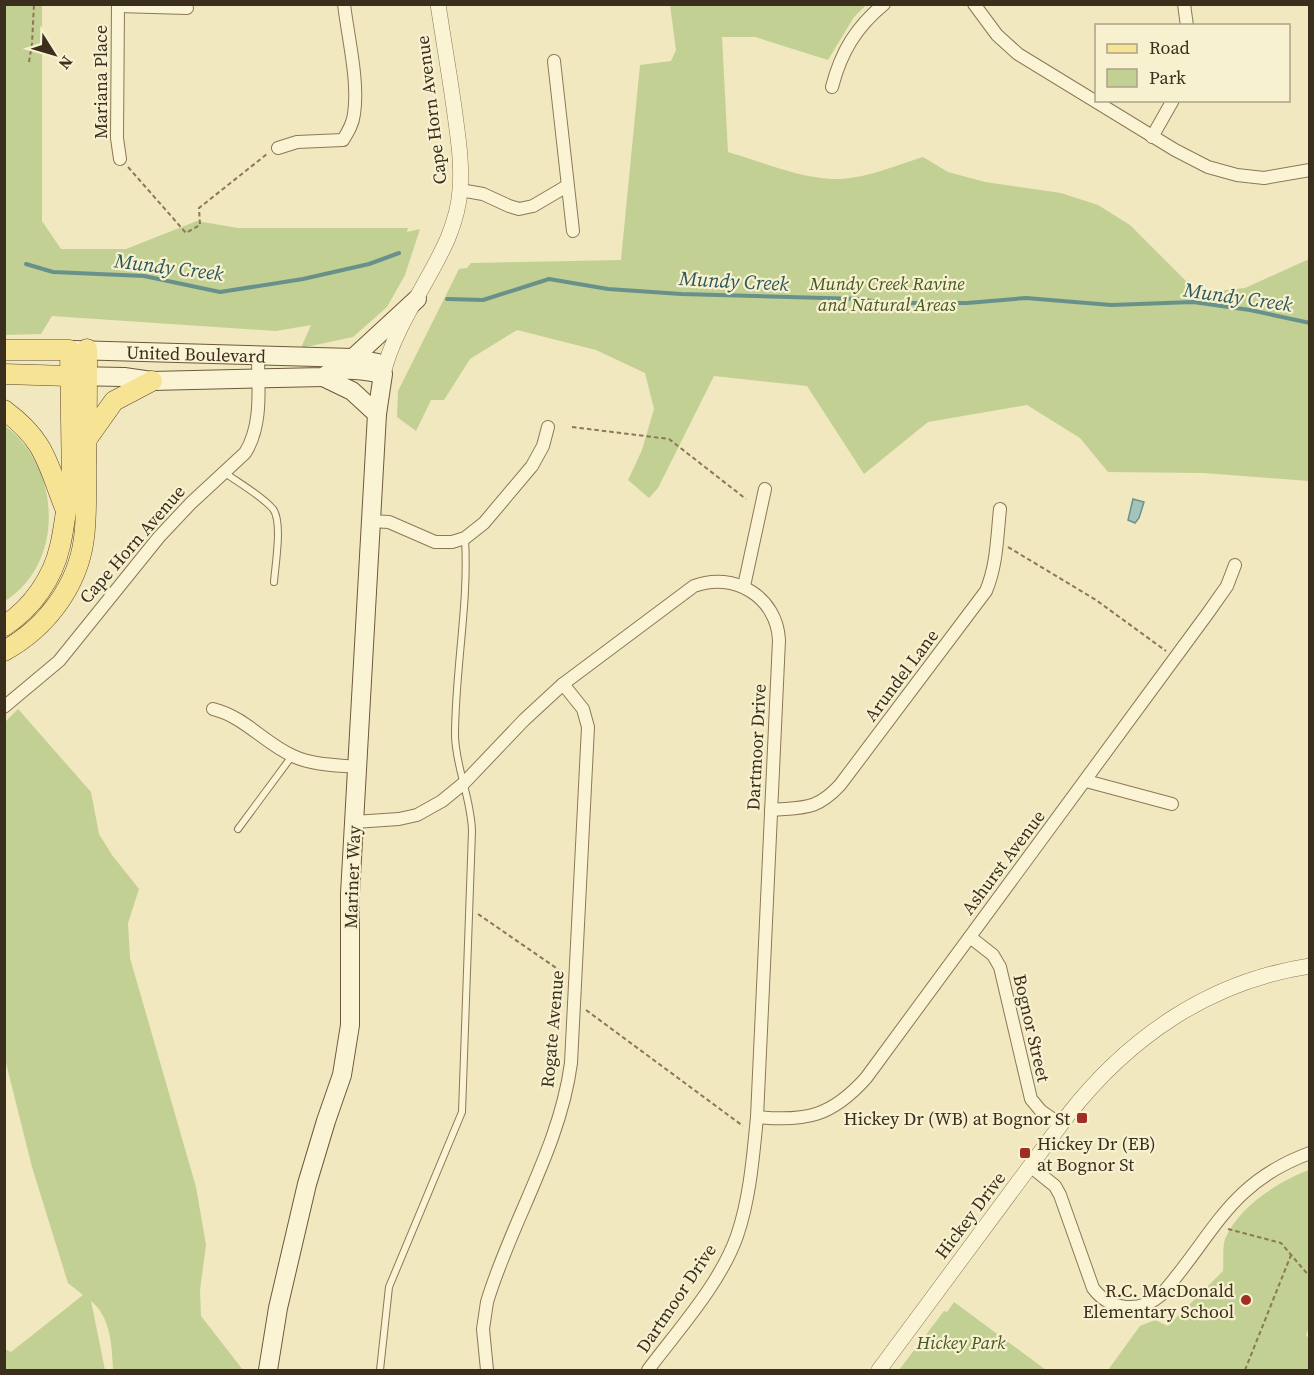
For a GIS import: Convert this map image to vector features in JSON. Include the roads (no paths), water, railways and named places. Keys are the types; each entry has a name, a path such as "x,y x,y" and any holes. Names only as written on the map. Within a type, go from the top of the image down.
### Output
{"main road":[{"path":"353,358 417,299"},
{"name":"United Boulevard","path":"4,350 353,358 384,369"},
{"path":"4,626 30,604 48,578 59,549 65,508 72,486 78,350"},
{"name":"United Boulevard","path":"4,374 124,377 152,381 258,380 323,377 330,371 384,369"},
{"name":"Mariner Way","path":"268,1371 278,1308 307,1184 338,1089 347,1048 351,998 350,917 354,822 370,521 377,414 384,369"},
{"path":"4,651 32,632 51,612 64,594 75,571 85,532 87,439 78,376"},
{"path":"323,377 352,391 377,414"},
{"path":"87,439 114,401 152,381"},
{"path":"4,410 25,427 42,449 51,467 65,508"}],"street":[{"path":"278,148 297,142 344,140 351,127 354,114 354,94 344,4"},
{"name":"Cape Horn Avenue","path":"384,369 396,338 450,233 460,190 458,134 438,4"},
{"path":"832,87 839,63 850,42 866,21 884,4"},
{"path":"974,4 997,35 1018,54 1095,101"},
{"path":"1184,4 1187,24"},
{"path":"118,5 187,8"},
{"name":"Mariana Place","path":"118,5 117,138 120,159"},
{"path":"554,61 573,231"},
{"path":"1096,102 1189,159 1223,172 1249,177 1264,177 1310,170"},
{"path":"1152,136 1172,102"},
{"path":"460,190 483,194 509,206 521,208 536,204 567,186"},
{"name":"Cape Horn Avenue","path":"4,707 59,661 159,537 191,503 242,457 251,442 257,414 258,355"},
{"path":"370,521 389,522 435,542 452,542 465,538 484,523 526,475 538,456 548,427"},
{"path":"354,822 385,821 417,814 442,801 464,783 524,720 563,684 694,586 703,582 722,581 744,586 765,489"},
{"name":"Arundel Lane","path":"771,810 816,805 825,801 840,785 986,591 992,577 1000,509"},
{"name":"Ashurst Avenue","path":"757,1117 779,1119 813,1116 831,1109 845,1099 866,1078 1208,614 1227,586 1235,565"},
{"name":"Dartmoor Drive","path":"648,1371 711,1284 737,1237 752,1168 757,1117 778,629 776,620 767,605 753,591 744,586"},
{"name":"Rogate Avenue","path":"487,1371 483,1329 487,1302 556,1124 572,1063 588,727 583,709 563,684"},
{"path":"213,709 241,720 292,756 307,761 357,767"},
{"path":"1086,781 1172,804"},
{"name":"Bognor Street","path":"970,937 988,951 1000,967 1031,1099 1041,1111 1061,1125"},
{"name":"Hickey Drive","path":"879,1371 1061,1125 1109,1068 1137,1042 1168,1020 1228,988 1275,972 1310,966"},
{"path":"1030,1166 1049,1181 1060,1195 1093,1288 1105,1300 1118,1306 1142,1306 1155,1300 1167,1289 1238,1196 1274,1168 1310,1153"}],"lane":[{"path":"225,473 268,505 276,514 278,527 274,582"},
{"path":"380,1371 389,1287 462,1112 472,831 471,807 458,762 455,733 465,538"},
{"path":"238,829 292,756"}],"water":[{"path":"1133,499 1144,502 1135,523 1128,520"}],"waterway":[{"name":"Mundy Creek","path":"26,264 53,272 144,276 220,292 303,279 369,264 399,253"},
{"name":"Mundy Creek","path":"447,299 483,300 549,279 608,289 681,294 860,299 884,303 967,303 1026,298 1111,305 1193,302 1250,310 1310,323"}],"place":[{"name":"Hickey Dr (WB) at Bognor St","path":"1082,1118"},
{"name":"Hickey Dr (EB) at Bognor St","path":"1025,1153"},
{"name":"R.C. MacDonald Elementary School","path":"1246,1300"}],"park label":[{"name":"Mundy Creek Ravine and Natural Areas","path":"887,293"},
{"name":"Hickey Park","path":"961,1342"}]}
